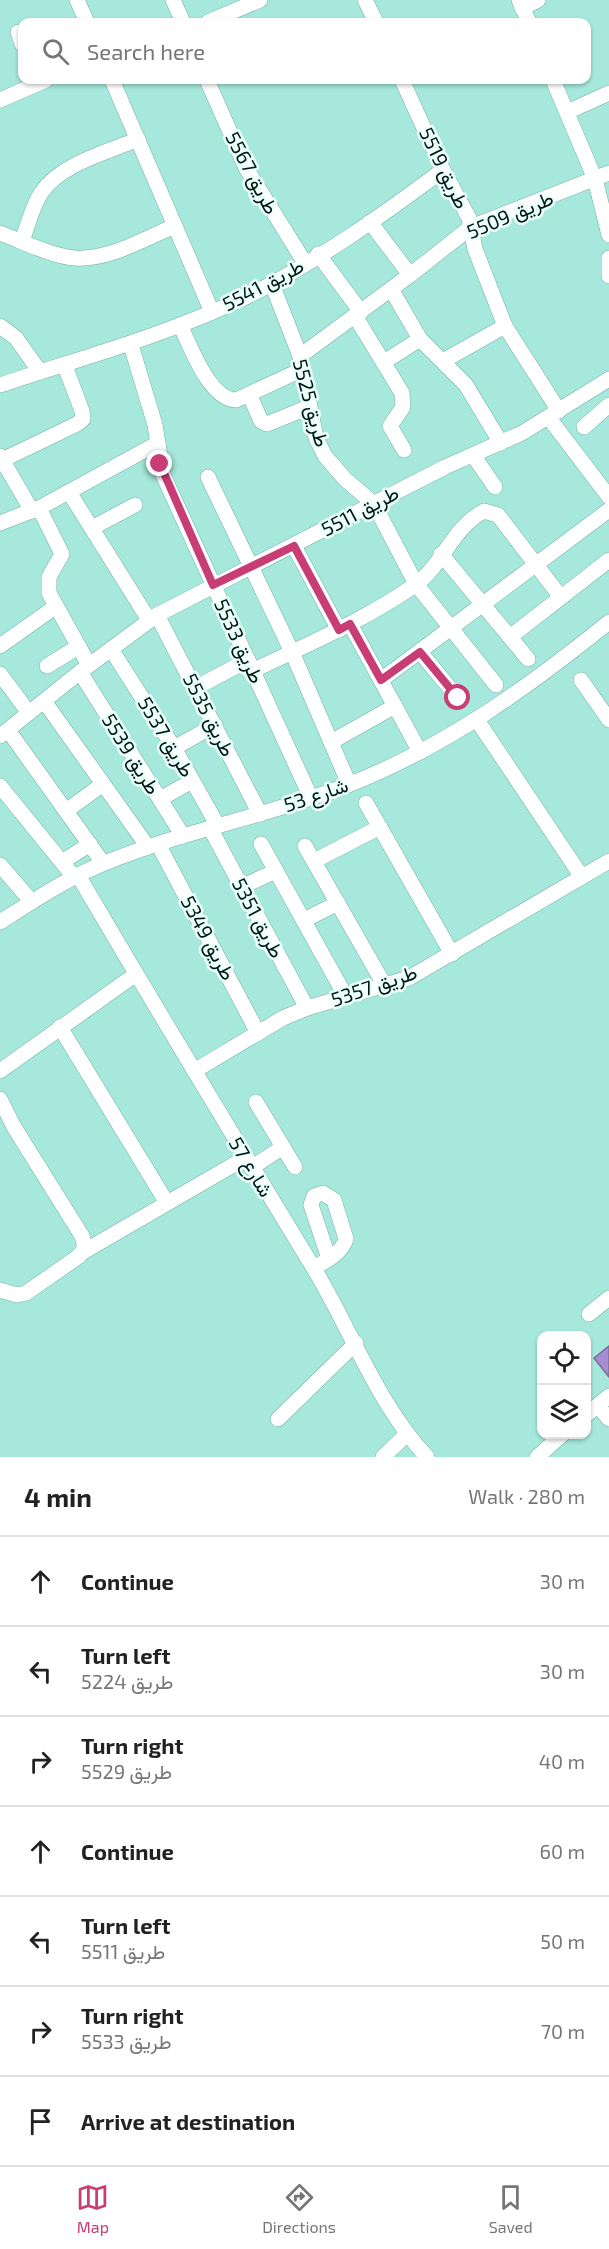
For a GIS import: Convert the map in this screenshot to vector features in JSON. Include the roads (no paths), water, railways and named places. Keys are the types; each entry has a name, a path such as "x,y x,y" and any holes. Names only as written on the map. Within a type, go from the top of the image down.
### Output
{"street":[{"path":"77,0 85,18"},
{"path":"173,0 181,18"},
{"path":"217,18 260,0"},
{"path":"365,0 374,18"},
{"path":"527,18 520,4 538,0"},
{"path":"0,100 34,84"},
{"path":"114,84 212,312"},
{"name":"طريق 5567","path":"209,84 246,168 305,263"},
{"name":"طريق 5519","path":"404,84 443,170 465,208 475,249 505,326 554,414 609,497"},
{"path":"555,84 567,112 602,176 609,235"},
{"path":"567,112 609,93"},
{"path":"22,241 36,202 50,182 70,169 138,139"},
{"name":"طريق 5541","path":"0,386 131,345 180,326 272,284 370,222 443,170"},
{"name":"طريق 5509","path":"249,394 301,362 358,314 471,227 602,176"},
{"path":"370,222 410,275"},
{"path":"0,233 61,255 89,258 103,255 175,226"},
{"path":"318,254 358,314 402,393 403,407 390,426 404,450"},
{"path":"609,258 609,276"},
{"name":"طريق 5525","path":"272,284 301,362 316,438 325,456 345,479 374,504 416,584 496,685"},
{"path":"391,289 420,339 471,392 501,443"},
{"path":"0,326 16,338 40,372"},
{"path":"180,326 214,389 228,400 236,400 249,394 261,422 267,424 309,407"},
{"path":"443,361 505,326"},
{"path":"384,362 420,339"},
{"name":"طريق 5533","path":"131,345 158,443 163,475 311,798"},
{"path":"0,646 55,607 48,585 62,554 1,458 81,422 82,411 65,366"},
{"name":"طريق 5511","path":"4,733 111,648 153,618 444,467 501,443 608,383"},
{"path":"584,427 609,405"},
{"path":"0,523 69,492 158,443"},
{"path":"473,455 495,487"},
{"path":"208,477 292,652 350,784"},
{"name":"طريق 5535","path":"69,492 153,618 195,688 260,814"},
{"path":"92,528 135,505"},
{"path":"381,680 609,510"},
{"path":"195,688 250,665 292,652 345,627 416,584 432,569 441,554 475,516 484,511 498,515 560,596"},
{"path":"294,546 381,680 420,752"},
{"path":"441,554 528,659"},
{"path":"510,637 609,560"},
{"name":"طريق 5539","path":"55,607 78,647 84,669 183,836"},
{"name":"شارع 53","path":"0,922 76,876 103,863 153,845 311,798 350,784 420,752 477,720 539,678 609,622"},
{"path":"47,666 78,647"},
{"name":"طريق 5537","path":"111,648 174,748 214,827"},
{"path":"420,652 458,698"},
{"path":"0,674 29,713"},
{"path":"582,680 609,720"},
{"path":"44,700 103,784 153,845"},
{"path":"331,742 395,706"},
{"path":"477,720 582,877"},
{"path":"174,748 214,725"},
{"path":"4,733 66,811 103,863"},
{"path":"160,799 192,780"},
{"path":"66,811 103,784"},
{"name":"شارع 57","path":"0,786 76,876 248,1163 314,1268 407,1434 427,1457"},
{"path":"366,803 452,954"},
{"name":"طريق 5351","path":"214,827 241,887 307,1008"},
{"path":"314,861 380,827"},
{"path":"62,862 90,844"},
{"name":"طريق 5351","path":"261,844 346,997"},
{"name":"طريق 5349","path":"153,845 258,1033"},
{"path":"305,846 385,986"},
{"name":"طريق 5357","path":"194,1071 258,1033 307,1008 409,978 609,861"},
{"path":"0,866 32,902"},
{"path":"241,887 276,871"},
{"path":"304,920 338,903"},
{"path":"0,1071 136,974"},
{"path":"60,1027 167,1203"},
{"path":"0,1099 14,1127 82,1236 83,1252"},
{"path":"256,1102 295,1167"},
{"path":"0,1290 11,1294 26,1293 83,1252 167,1203 283,1147"},
{"path":"314,1268 329,1259"},
{"path":"589,1314 609,1298"},
{"path":"278,1419 356,1343"},
{"path":"598,1405 609,1419"},
{"path":"383,1457 407,1434"},
{"path":"537,1457 557,1439"}]}
